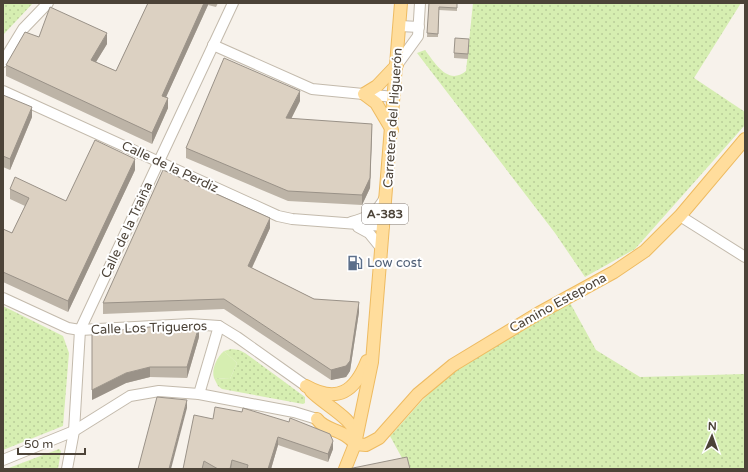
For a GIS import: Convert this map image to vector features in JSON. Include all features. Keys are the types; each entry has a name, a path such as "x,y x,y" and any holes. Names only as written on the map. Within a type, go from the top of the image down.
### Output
{"main road":[{"name":"Carretera del Higuerón","path":"345,469 356,433 372,362 387,193 401,3"},
{"path":"392,130 376,103 364,94 377,86 397,65"},
{"name":"Camino Estepona","path":"356,433 366,445 379,438 418,394 453,365 539,313 614,272 645,252 680,216 745,139"},
{"path":"306,386 316,392 328,394 343,393 352,387 362,374 368,358 375,327"},
{"path":"306,386 356,433"},
{"path":"315,418 326,416 328,410 326,404"},
{"path":"315,418 321,424 347,435 356,433"}],"street":[{"path":"3,62 23,28 48,3"},
{"name":"Calle de la Traiña","path":"67,469 74,431 80,330 233,3"},
{"path":"397,65 418,36 420,3"},
{"path":"400,26 419,27"},
{"path":"213,45 312,89 394,97"},
{"name":"Calle de la Perdiz","path":"3,91 278,216 292,219 384,226"},
{"name":"Calle de la Perdiz","path":"347,224 375,212 380,208 387,193"},
{"path":"680,216 745,257"},
{"name":"Calle de la Perdiz","path":"347,224 369,233 382,249"},
{"name":"Calle Los Trigueros","path":"3,298 68,328 80,330 190,324 219,326 306,386"},
{"path":"199,394 219,326"},
{"path":"3,460 74,431 130,396 159,391 199,394 287,410 315,418"}],"green space":[{"path":"3,3 33,3 3,35"},
{"path":"473,3 741,3 694,78 745,112 745,125 635,249 585,277 555,233 417,53 425,50 442,71 453,76 459,75 466,71"},
{"path":"569,301 596,350 640,377 745,374 745,469 408,469 390,436 422,400 465,364 516,331"},
{"path":"3,306 63,336 69,353 63,426 3,450"},
{"path":"231,349 239,350 245,353 305,397 305,403 303,404 222,389 218,386 214,378 230,379 237,363 224,351"},
{"path":"224,351 237,363 230,379 214,378 213,371 215,363"},
{"path":"59,449 61,451 58,469 6,469"}],"building":[{"path":"148,3 204,3 162,96 168,98 152,133 6,65 25,32 39,37 50,7 107,33 91,60 116,71"},
{"path":"429,3 457,3 457,8 439,7 438,34 427,33"},
{"path":"455,38 469,39 468,54 454,53"},
{"path":"224,58 300,91 286,118 372,124 370,178 362,195 288,191 186,148"},
{"path":"3,95 32,107 10,159 3,156"},
{"path":"95,140 135,159 68,301 3,272 3,229 12,233 29,198 10,189 15,177 66,201"},
{"path":"163,170 270,218 248,266 314,299 359,302 350,361 346,366 331,370 224,299 103,303"},
{"path":"199,326 187,367 150,367 126,373 92,390 92,333 149,327"},
{"path":"157,397 187,400 169,469 138,469"},
{"path":"215,407 242,412 243,408 289,422 290,418 330,434 333,441 328,454 278,437 268,469 247,469 248,465 232,460 230,469 218,469 204,461 202,469 183,469 194,415 213,419"},
{"path":"407,457 410,469 348,469"}],"place":[{"name":"Low cost","path":"355,263"}]}
